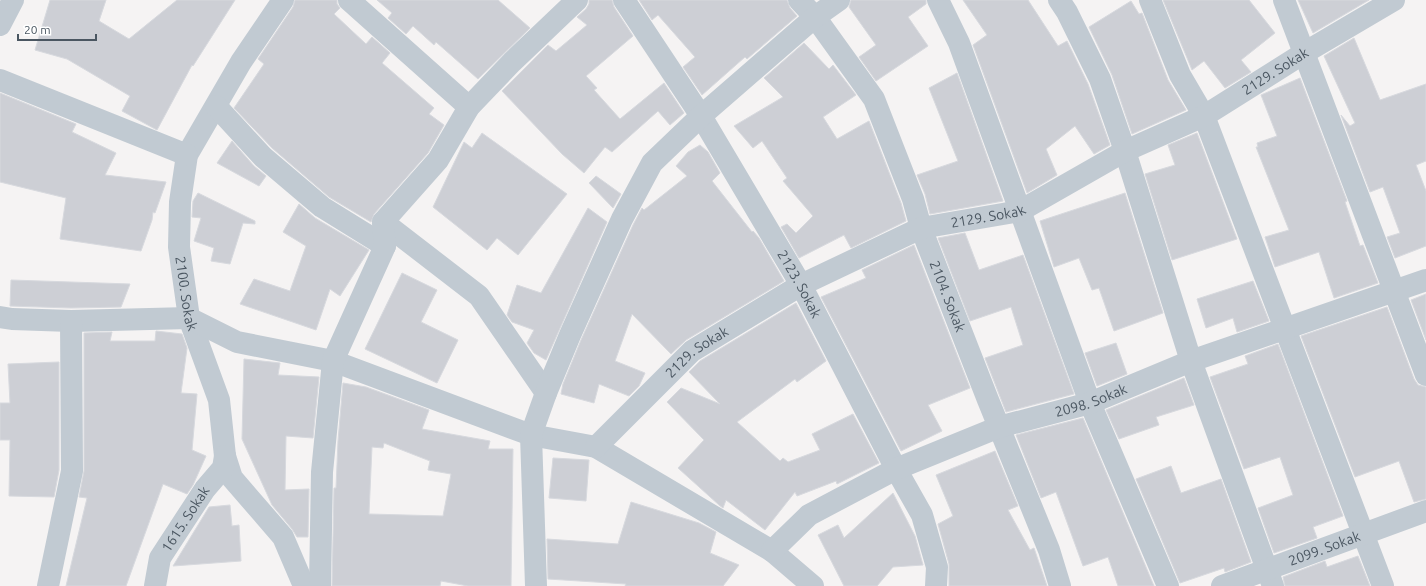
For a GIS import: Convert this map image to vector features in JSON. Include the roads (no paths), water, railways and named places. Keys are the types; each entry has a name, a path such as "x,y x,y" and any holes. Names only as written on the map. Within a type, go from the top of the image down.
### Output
{"street":[{"path":"0,25 13,0"},
{"name":"2100. Sokak","path":"283,0 241,62 187,155 180,202 179,247 189,318 219,400 225,456 232,478 283,537 304,586"},
{"path":"349,0 469,107"},
{"path":"320,586 322,472 333,361 385,246 383,222 438,160 469,107 512,62 577,0"},
{"name":"2123. Sokak","path":"624,0 701,116 801,285 922,515 937,567 936,586"},
{"name":"2104. Sokak","path":"799,0 815,17 874,98 913,199 921,228 999,427 1050,550 1060,586"},
{"path":"536,586 531,435 546,393 622,219 652,163 701,116 815,17 839,0"},
{"path":"938,0 959,43 1090,403 1168,586"},
{"path":"1059,0 1067,12 1100,79 1125,151 1191,361 1270,577"},
{"path":"1150,0 1180,75 1204,116 1383,586"},
{"path":"1284,0 1426,375"},
{"name":"2129. Sokak","path":"596,447 692,351 801,285 921,228 1020,211 1125,151 1204,116 1304,53 1394,0"},
{"path":"0,80 187,155"},
{"path":"216,106 263,157 322,207 385,246"},
{"path":"383,222 479,296 546,393"},
{"name":"2098. Sokak","path":"772,551 809,515 896,468 999,427 1090,403 1191,361 1426,280"},
{"path":"0,317 12,319 71,321 189,318 237,342 333,361 531,435 596,447 772,551 812,586"},
{"path":"48,586 72,471 71,321"},
{"name":"1615. Sokak","path":"155,586 160,558 205,489 223,468 225,456"},
{"name":"2099. Sokak","path":"1222,586 1270,577 1364,534 1426,511"}]}
